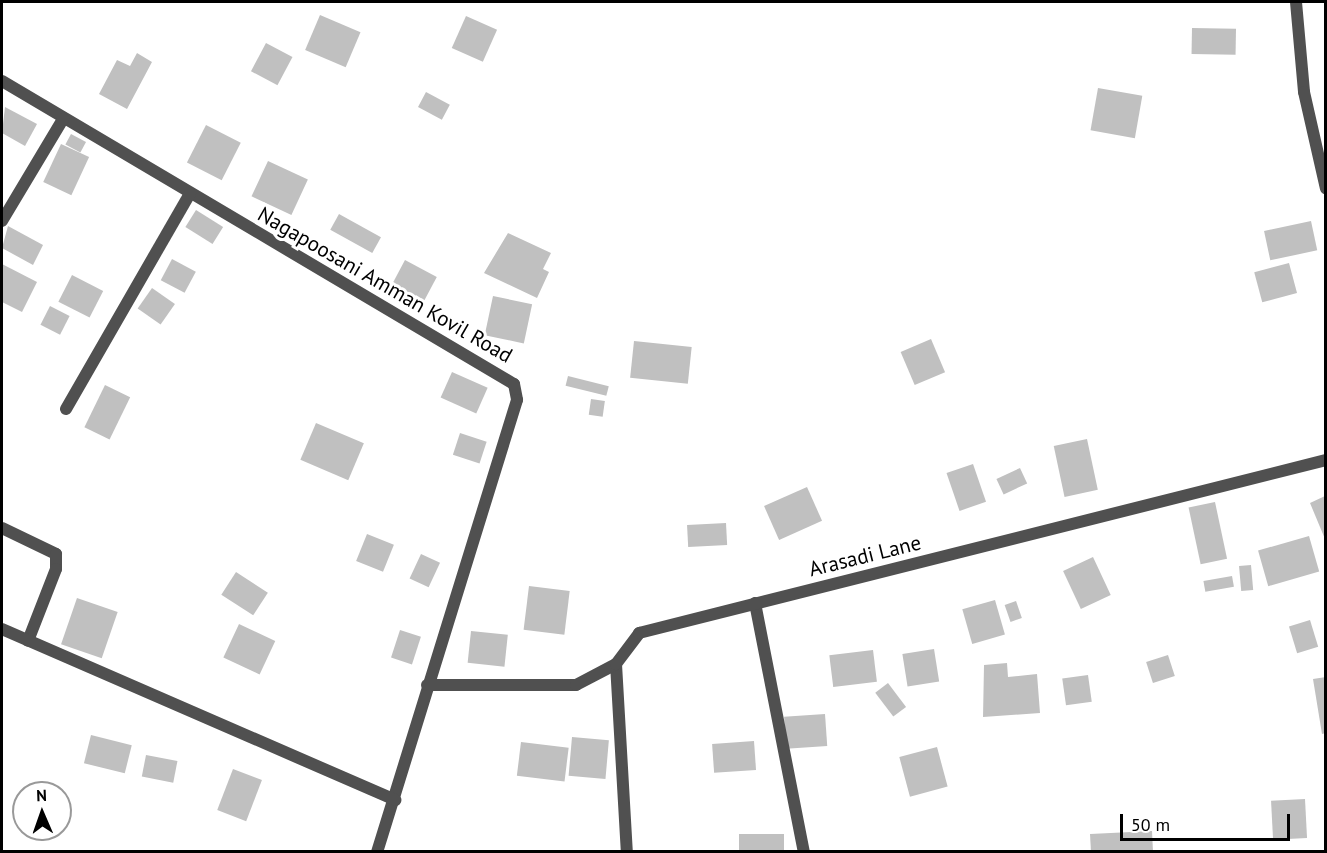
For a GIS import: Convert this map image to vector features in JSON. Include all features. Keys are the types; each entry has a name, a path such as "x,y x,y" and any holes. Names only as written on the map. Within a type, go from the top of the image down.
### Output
{"street":[{"path":"1296,2 1305,92 1326,189"},
{"name":"Nagapoosani Amman Kovil Road","path":"2,81 514,384 517,400 427,685 395,800 376,852"},
{"path":"2,221 63,119"},
{"path":"66,409 190,193"},
{"name":"Arasadi Lane","path":"427,685 576,685 616,664 639,633 1326,460"},
{"path":"2,528 56,554 56,569 28,641"},
{"path":"755,603 804,852"},
{"path":"2,629 395,800"},
{"path":"616,664 627,852"}],"building":[{"path":"320,15 361,32 346,67 305,50"},
{"path":"466,16 497,30 483,62 452,48"},
{"path":"1192,28 1236,29 1236,55 1192,54"},
{"path":"266,43 292,57 277,85 251,71"},
{"path":"137,53 152,62 127,109 99,94 117,60 130,66"},
{"path":"1098,88 1142,96 1135,138 1091,130"},
{"path":"426,92 450,105 442,120 418,107"},
{"path":"5,107 37,124 25,146 2,133"},
{"path":"206,125 241,143 222,180 187,162"},
{"path":"71,134 86,142 80,153 65,145"},
{"path":"61,144 89,157 71,195 43,182"},
{"path":"268,161 308,180 291,215 252,196"},
{"path":"196,210 223,227 213,244 185,227"},
{"path":"339,214 381,237 372,253 330,230"},
{"path":"1311,221 1317,250 1270,260 1264,231"},
{"path":"8,226 43,245 33,265 2,248"},
{"path":"508,233 551,253 543,269 549,272 537,298 484,273"},
{"path":"172,259 196,272 185,293 161,280"},
{"path":"405,260 437,277 422,305 390,288"},
{"path":"1289,263 1297,293 1262,302 1254,272"},
{"path":"2,264 37,282 22,312 2,302"},
{"path":"72,275 103,291 90,318 58,302"},
{"path":"152,288 175,304 161,325 138,308"},
{"path":"493,296 532,304 524,343 485,335"},
{"path":"50,306 70,316 60,335 40,325"},
{"path":"931,339 945,372 915,385 901,352"},
{"path":"634,341 692,347 688,384 630,378"},
{"path":"452,372 488,388 476,413 441,398"},
{"path":"568,376 609,386 606,396 566,386"},
{"path":"105,385 130,397 110,440 84,427"},
{"path":"591,399 605,401 603,417 589,415"},
{"path":"316,423 364,443 348,480 300,460"},
{"path":"460,433 487,442 480,464 453,455"},
{"path":"1087,439 1098,490 1065,497 1054,446"},
{"path":"973,464 986,502 960,511 947,473"},
{"path":"1020,468 1027,483 1004,494 996,479"},
{"path":"807,487 822,521 779,540 764,506"},
{"path":"1325,496 1325,539 1310,503"},
{"path":"1215,502 1227,559 1201,564 1189,508"},
{"path":"726,523 727,545 688,547 687,525"},
{"path":"367,534 394,545 383,572 356,561"},
{"path":"1309,536 1319,572 1268,586 1258,551"},
{"path":"421,554 440,563 429,587 410,578"},
{"path":"1093,557 1111,595 1081,609 1063,571"},
{"path":"1251,565 1253,590 1241,591 1239,566"},
{"path":"236,572 268,593 253,615 221,595"},
{"path":"1232,576 1234,587 1205,592 1203,581"},
{"path":"529,586 570,591 564,635 524,630"},
{"path":"77,598 118,612 102,658 61,644"},
{"path":"995,600 1005,635 972,644 962,609"},
{"path":"1016,601 1022,618 1011,622 1005,605"},
{"path":"1310,620 1318,647 1297,653 1289,626"},
{"path":"239,624 275,641 260,674 223,658"},
{"path":"400,630 421,637 412,664 391,658"},
{"path":"471,631 508,635 504,667 468,663"},
{"path":"934,649 939,682 908,687 902,654"},
{"path":"873,650 877,682 833,687 829,655"},
{"path":"1168,655 1175,676 1153,683 1146,662"},
{"path":"1007,663 1008,677 1037,674 1040,713 983,717 984,665"},
{"path":"1088,675 1092,702 1066,705 1062,679"},
{"path":"1326,677 1326,733 1322,734 1313,679"},
{"path":"888,683 906,707 893,717 875,693"},
{"path":"825,714 827,746 786,749 784,717"},
{"path":"91,735 132,745 125,773 84,763"},
{"path":"572,737 609,740 605,779 569,776"},
{"path":"754,741 756,770 714,773 712,744"},
{"path":"521,742 569,748 564,782 517,776"},
{"path":"937,747 948,787 910,797 899,757"},
{"path":"146,755 177,761 173,783 142,777"},
{"path":"233,769 262,780 246,821 217,810"},
{"path":"1305,799 1307,838 1273,840 1271,801"},
{"path":"1152,831 1153,852 1091,852 1090,834"},
{"path":"739,834 784,834 784,852 739,852"}]}
